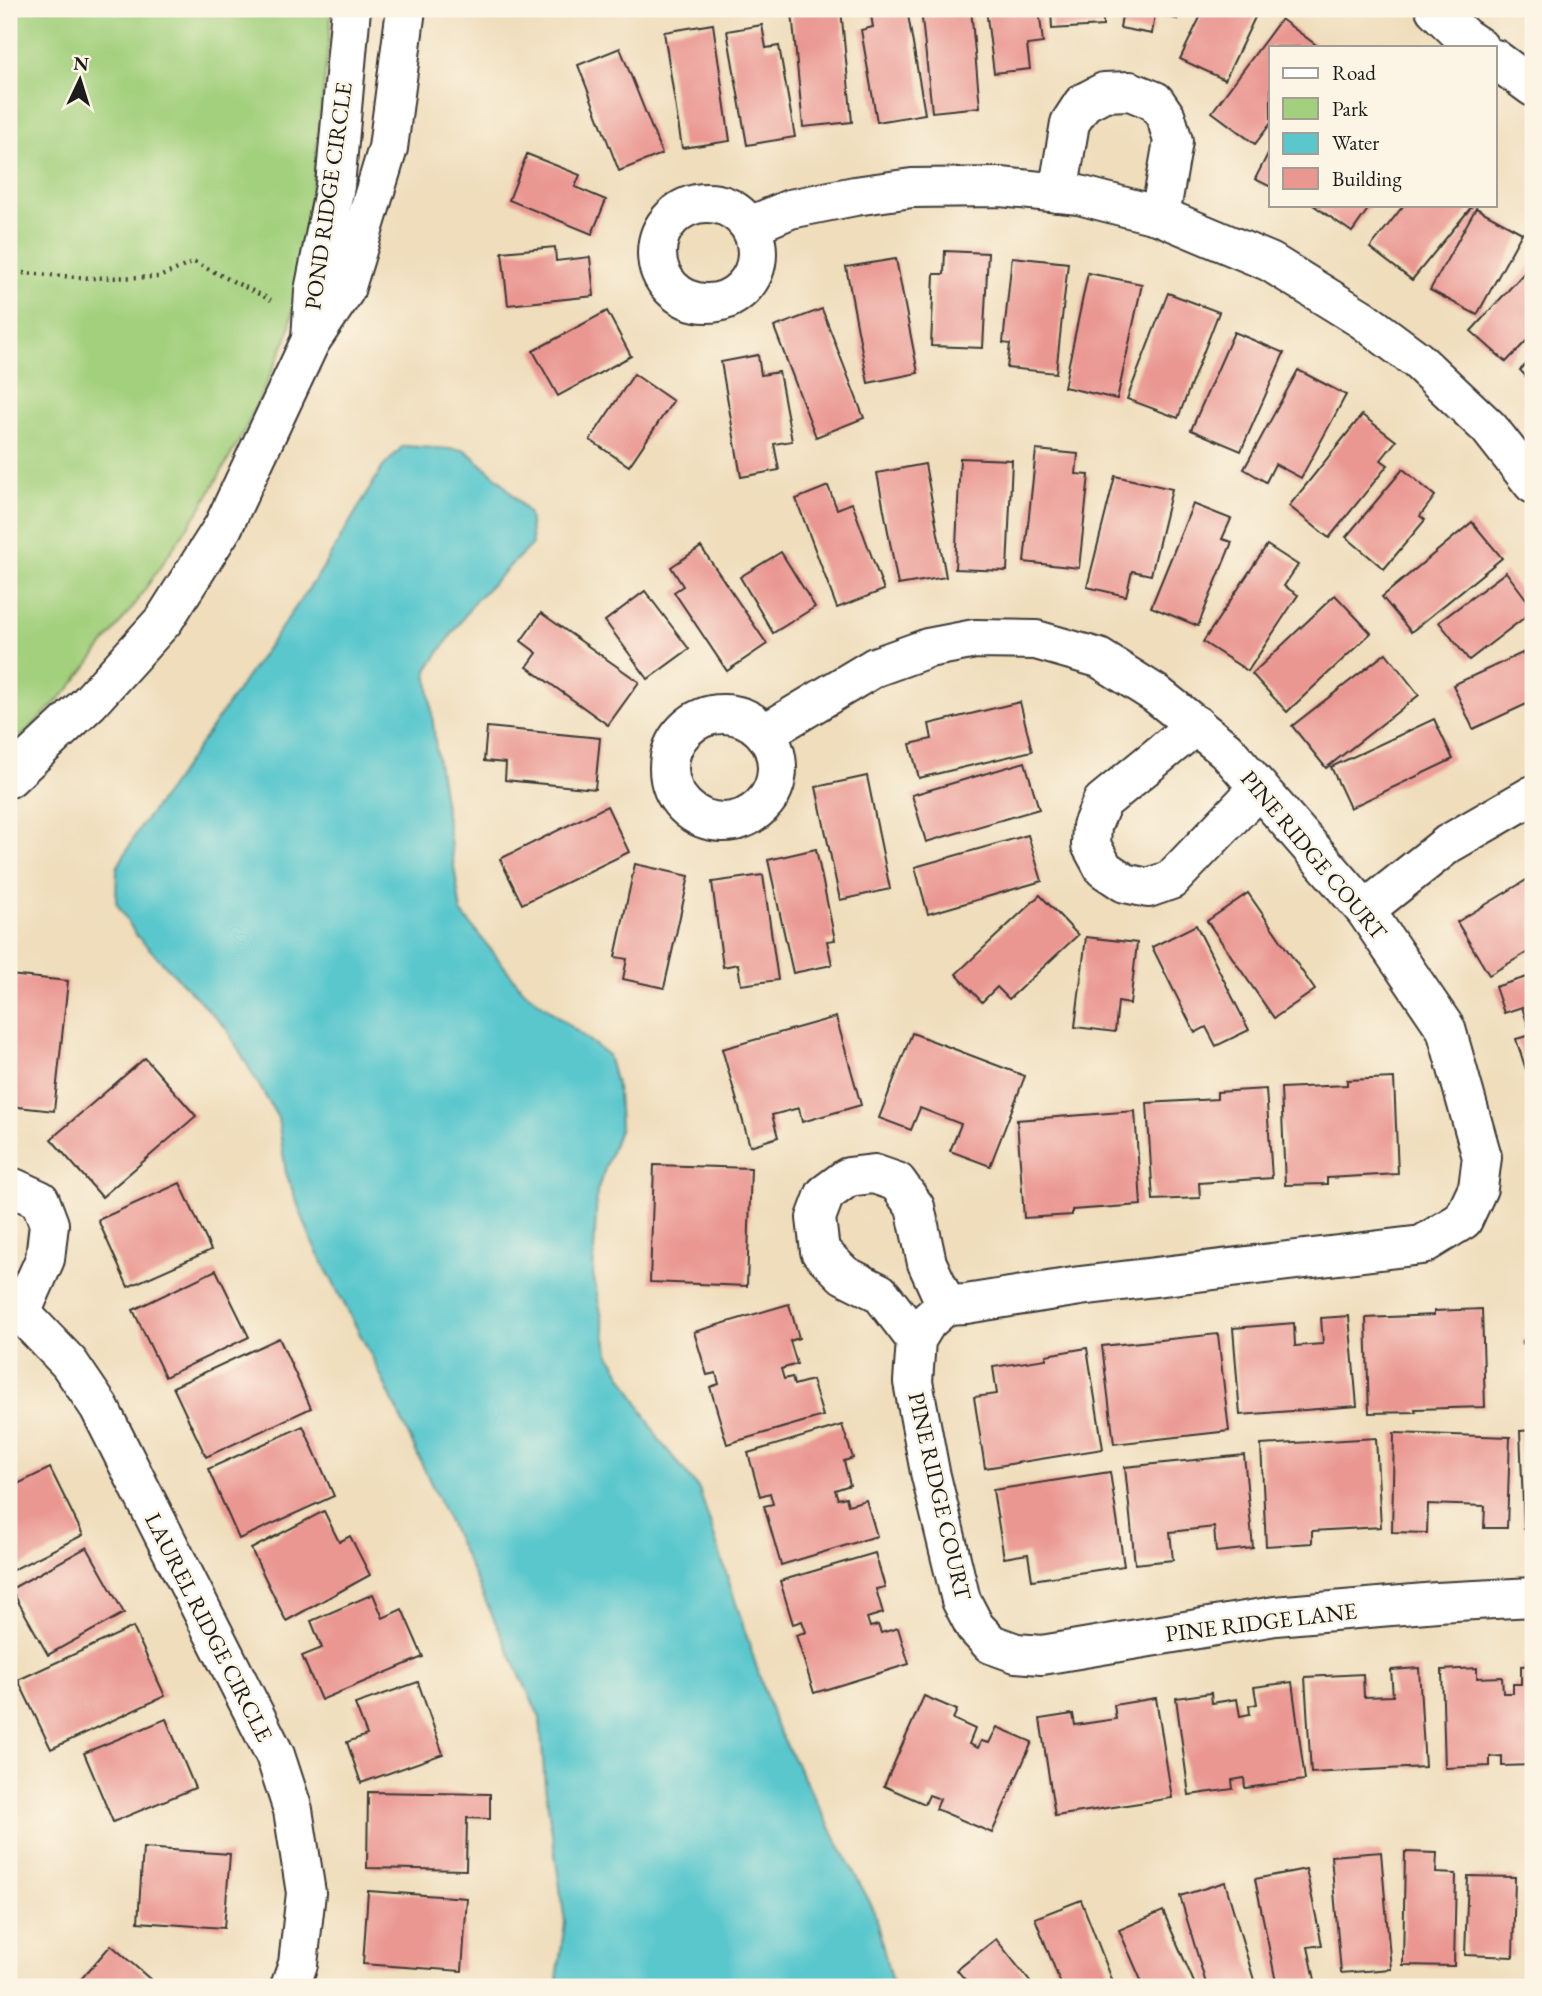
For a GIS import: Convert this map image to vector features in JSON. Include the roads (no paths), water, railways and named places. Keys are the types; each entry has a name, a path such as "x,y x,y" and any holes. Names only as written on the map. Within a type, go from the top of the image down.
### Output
{"street":[{"name":"POND RIDGE CIRCLE","path":"310,342 314,291 335,186 351,9"},
{"name":"POND RIDGE CIRCLE","path":"9,778 89,703 164,620 223,527 310,342 345,290 388,148 406,9"},
{"path":"1435,9 1478,46"},
{"path":"1496,60 1533,87"},
{"path":"1058,193 1070,123 1083,103 1104,92 1130,91 1155,101 1166,117 1173,141 1160,216"},
{"path":"750,226 790,209 912,188 1001,187 1079,195 1160,216 1270,262 1362,319 1417,360 1489,428 1533,484"},
{"name":"PINE RIDGE COURT","path":"765,733 875,667 928,648 975,639 1036,640 1099,658 1156,694 1226,750 1365,910 1446,1029 1482,1157 1478,1188 1463,1220 1422,1245 946,1305"},
{"path":"1196,725 1102,802 1092,826 1091,845 1104,869 1125,883 1148,888 1171,880 1259,788"},
{"path":"1365,910 1448,844 1533,794"},
{"path":"874,1174 897,1182 915,1207 927,1263 946,1305 927,1322 916,1340 880,1293 844,1275 820,1251 816,1218 825,1194 848,1177 874,1174"},
{"path":"9,1188 40,1200 49,1224 45,1259 15,1310"},
{"name":"LAUREL RIDGE CIRCLE","path":"15,1310 69,1363 99,1407 275,1755 293,1810 306,1893 299,1964 290,1987"},
{"name":"PINE RIDGE COURT","path":"916,1340 913,1382 930,1472 957,1587 975,1626 992,1644"},
{"name":"PINE RIDGE LANE","path":"992,1644 1016,1654 1042,1655 1275,1616 1533,1597"}],"water":[{"path":"403,446 465,450 501,481 529,514 532,544 475,601 427,670 461,912 523,990 608,1055 618,1092 620,1127 597,1191 593,1274 609,1353 660,1441 699,1489 775,1724 873,1908 893,1987 556,1987 565,1922 545,1786 540,1718 374,1361 312,1242 286,1173 278,1118 226,1028 136,935 116,902 117,868 140,827 321,571 382,468"}]}
